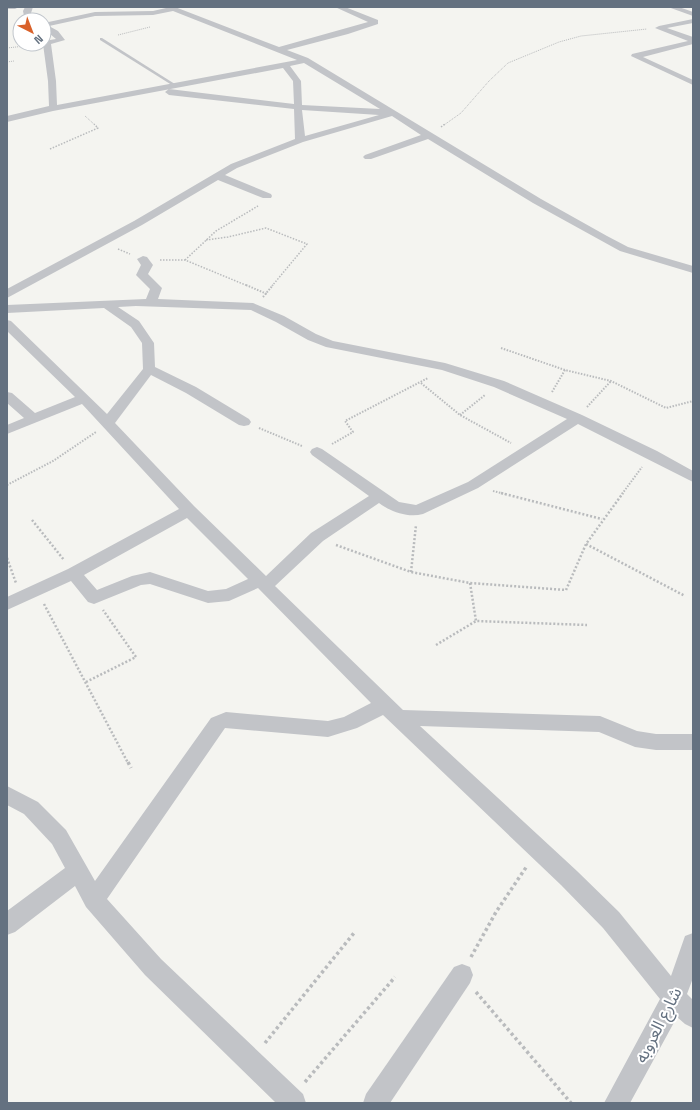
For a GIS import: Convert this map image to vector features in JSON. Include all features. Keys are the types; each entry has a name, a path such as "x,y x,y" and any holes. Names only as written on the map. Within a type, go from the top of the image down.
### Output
{"street":[{"path":"7,7 15,7"},
{"path":"278,50 376,22 339,7"},
{"path":"672,7 693,14"},
{"path":"52,23 95,14 153,13 171,8 305,60 537,201 603,238 624,249 693,270"},
{"path":"659,28 693,21"},
{"path":"659,28 693,41"},
{"path":"52,30 61,40 52,42"},
{"path":"693,41 674,47 636,55 635,57 693,84"},
{"path":"674,47 687,52"},
{"path":"48,52 52,81 53,108"},
{"path":"7,119 53,108 176,86 305,60"},
{"path":"285,65 297,80 300,91 298,106 300,140"},
{"path":"680,77 693,74"},
{"path":"151,90 298,106 392,113"},
{"path":"7,294 144,219 234,166 300,140 392,113"},
{"path":"368,157 429,135"},
{"path":"218,176 267,196"},
{"path":"143,259 147,265 142,275 156,288 151,302"},
{"path":"7,309 151,302 253,307 280,319 312,337 330,344 348,349 446,367 499,384 546,403 652,454 693,477"},
{"path":"107,305 135,324 148,343 149,369 107,424"},
{"path":"7,324 84,398 189,510 399,718 611,920 674,998 693,1016"},
{"path":"149,369 191,390 244,422"},
{"path":"7,396 33,419"},
{"path":"7,430 84,398"},
{"path":"317,452 394,506 418,510 473,485 577,418"},
{"path":"74,573 94,598 144,578 150,578 208,597 229,595 263,583 316,537 379,496"},
{"path":"14,600 74,573 189,510"},
{"path":"94,900 218,723 226,720 332,728 348,725 385,704"},
{"path":"399,718 600,724 635,739 656,742 676,740 693,742"},
{"path":"7,795 31,808 59,837 94,900 153,967 292,1101"},
{"path":"7,924 78,871"},
{"name":"شارع العروبه","path":"616,1103 651,1043 674,998 693,944"},
{"path":"375,1103 462,975"}],"lane":[{"path":"101,39 176,86"}],"path":[{"path":"101,39 154,26"},
{"path":"429,135 461,113 489,81 508,63 559,42 581,36 659,28"},
{"path":"7,62 14,61"},
{"path":"50,149 98,128 73,105"},
{"path":"267,196 268,199 266,201 216,231 185,260 267,294"},
{"path":"206,240 228,237 266,228 307,244 267,294 253,307"},
{"path":"500,348 565,370 611,382 666,408 693,401"},
{"path":"244,422 317,452 353,432 345,422 421,383 446,367"},
{"path":"546,403 565,370"},
{"path":"577,418 611,382"},
{"path":"421,383 460,415 526,450"},
{"path":"460,415 499,384"},
{"path":"7,485 69,453 107,424"},
{"path":"316,537 410,572 470,583 566,590 586,544 602,519 652,454"},
{"path":"473,485 602,519"},
{"path":"410,572 418,510"},
{"path":"32,520 74,573"},
{"path":"586,544 685,596"},
{"path":"7,558 14,600"},
{"path":"470,583 476,621"},
{"path":"36,589 132,768"},
{"path":"86,682 136,657 94,598"},
{"path":"436,646 476,621 587,625"},
{"path":"538,849 496,912 462,975 570,1103"},
{"path":"250,1062 354,933"},
{"path":"292,1101 395,977"}]}
